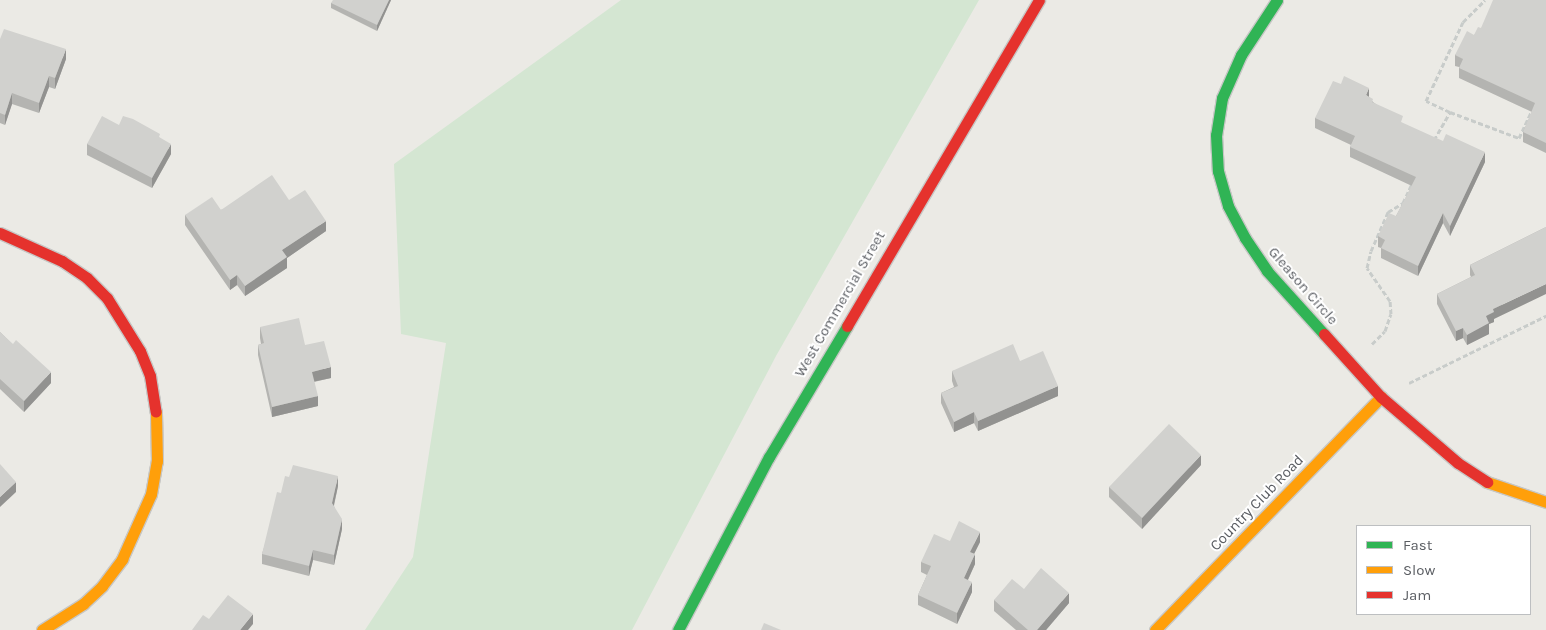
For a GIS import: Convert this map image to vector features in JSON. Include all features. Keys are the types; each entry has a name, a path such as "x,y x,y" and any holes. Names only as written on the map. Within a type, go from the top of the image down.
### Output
{"street":[{"name":"West Commercial Street","path":"678,630 769,457 1039,0"},
{"name":"Gleason Circle","path":"1277,0 1242,55 1222,98 1216,135 1218,171 1228,206 1267,271 1381,397 1458,464 1487,482 1546,502"},
{"path":"0,233 62,261 87,278 107,298 140,351 150,376 156,406 157,461 151,494 140,524 122,559 102,586 83,604 42,630"},
{"name":"Country Club Road","path":"1155,630 1381,397"}],"path":[{"path":"1485,0 1463,22 1426,101 1519,138 1537,100"},
{"path":"1431,146 1450,112"},
{"path":"1370,346 1385,331 1391,314 1390,301 1367,268 1371,251 1388,212 1403,203 1415,178"},
{"path":"1381,397 1546,316"}],"green space":[{"path":"621,0 979,0 776,356 632,630 365,630 413,557 446,343 401,334 394,164"}],"building":[{"path":"333,0 389,0 377,25 331,3"},
{"path":"1493,0 1546,0 1546,143 1523,132 1535,103 1459,68 1463,59 1455,55 1467,31 1474,35 1478,27 1481,28"},
{"path":"4,29 66,49 55,78 49,76 39,103 12,93 5,115 0,113 0,39"},
{"path":"1344,76 1369,88 1366,95 1373,99 1372,102 1403,116 1401,122 1443,141 1446,134 1485,152 1450,226 1443,213 1418,266 1381,248 1385,240 1378,236 1389,213 1396,216 1416,177 1350,147 1355,136 1315,118 1333,81 1341,84"},
{"path":"102,116 119,125 123,116 133,119 160,134 159,137 171,144 152,178 87,144"},
{"path":"272,175 289,200 305,190 326,221 282,250 287,257 245,286 237,275 230,280 185,215 212,197 221,210"},
{"path":"1546,227 1546,284 1493,309 1494,312 1486,316 1489,323 1467,335 1463,328 1456,331 1437,294 1475,275 1470,265"},
{"path":"299,318 305,345 324,341 331,367 312,372 318,396 272,407 258,345 264,343 260,327"},
{"path":"0,332 13,344 16,340 51,372 24,401 0,379"},
{"path":"1013,344 1020,361 1043,351 1058,386 978,421 974,412 954,422 941,393 958,386 952,371"},
{"path":"1169,424 1201,455 1142,518 1109,487"},
{"path":"0,464 16,482 0,497"},
{"path":"293,465 338,476 332,503 342,519 334,555 313,550 309,566 262,554 277,492 281,493 285,476 289,477"},
{"path":"959,521 980,532 970,552 975,554 964,578 972,582 957,613 918,595 931,566 921,562 934,534 950,541"},
{"path":"1041,568 1069,593 1037,630 1028,630 994,600 1012,579 1024,589"},
{"path":"228,595 253,614 240,630 192,630 203,615 209,619"},
{"path":"764,623 781,630 761,630"}],"traffic: fast":[{"path":"1277,0 1241,55 1222,98 1216,135 1218,171 1228,206 1245,238 1267,271 1324,334"},
{"path":"678,630 769,457 847,326"}],"traffic: slow":[{"path":"1155,630 1381,397"},
{"path":"42,630 83,604 102,586 122,559 151,494 157,461 156,412"},
{"path":"1487,482 1546,502"}],"traffic: jam":[{"path":"847,326 1039,0"},
{"path":"0,233 62,261 87,278 107,298 140,351 150,376 156,412"},
{"path":"1324,334 1381,397 1458,463 1487,482"}]}
